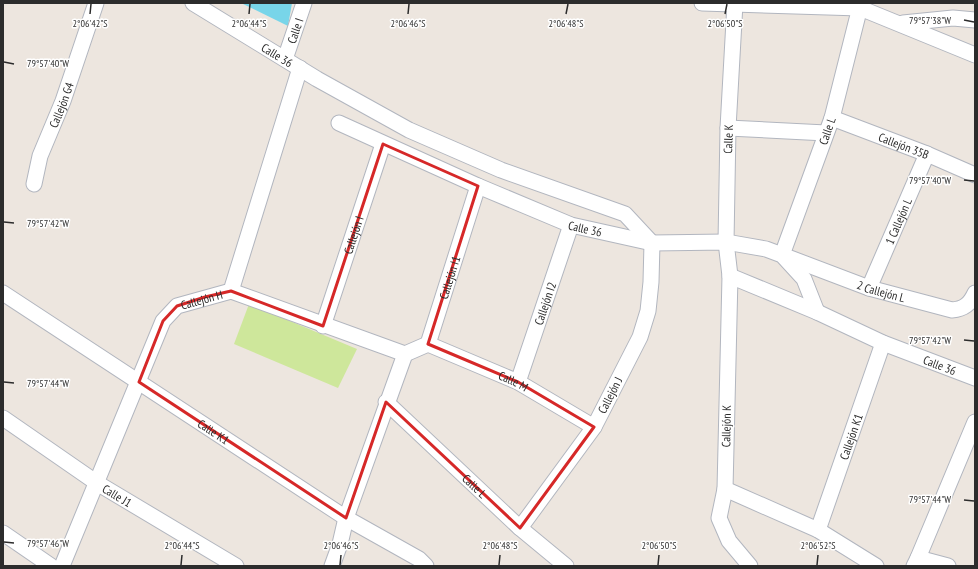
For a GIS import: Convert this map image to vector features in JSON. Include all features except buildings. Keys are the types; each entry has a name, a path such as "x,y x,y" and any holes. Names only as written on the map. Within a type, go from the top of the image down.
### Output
{"street":[{"name":"Callejón G4","path":"34,184 40,156 63,101 96,3"},
{"name":"Calle 36","path":"193,3 300,68 410,130 501,170 625,214 652,243"},
{"name":"Calle I","path":"285,59 304,3"},
{"path":"702,3 861,6 975,55"},
{"name":"Calle K","path":"730,276 726,242 728,128 735,4"},
{"name":"Calle L","path":"782,255 832,118 861,6"},
{"path":"900,23 953,18 975,20"},
{"name":"Callejón H","path":"62,566 163,321 176,306 231,291 300,68"},
{"name":"Callejón 35B","path":"832,118 927,154 975,175"},
{"name":"Calle 36","path":"339,123 478,186 571,225 652,243 726,242 766,249 782,255 804,279 817,312"},
{"path":"728,128 826,133"},
{"name":"Callejón I","path":"323,326 383,144"},
{"name":"1 Callejón L","path":"869,288 927,154"},
{"name":"Callejón I1","path":"428,344 478,186"},
{"name":"Callejón I2","path":"518,382 571,225"},
{"name":"Callejón J","path":"520,528 594,427 640,337 648,311 651,282 652,243"},
{"name":"2 Callejón L","path":"782,255 869,288 952,310 962,309 972,301 975,293"},
{"name":"Calle 36","path":"730,276 817,312 883,343 975,378"},
{"name":"Callejón K","path":"730,276 724,489 719,518 729,541 750,566"},
{"path":"231,291 323,326 405,354 428,344"},
{"name":"Calle K1","path":"3,293 346,518 419,559 426,566"},
{"name":"Callejón K1","path":"818,530 883,343"},
{"name":"Calle M","path":"428,344 518,382 594,427"},
{"path":"332,566 340,544 346,518 386,402 405,354"},
{"name":"Calle L","path":"386,402 520,528 566,566"},
{"name":"Calle J1","path":"3,418 97,483 236,566"},
{"path":"948,566 916,562 975,422"},
{"path":"724,489 818,530 876,566"},
{"path":"3,533 51,566"}],"highlighted area":[{"path":"383,144 478,186 428,344 518,382 594,427 520,528 386,402 346,518 139,382 163,321 177,306 205,297 231,291 323,326"}],"green space":[{"path":"249,304 357,349 338,388 234,344"}],"water":[{"path":"241,3 292,3 288,26"}]}
